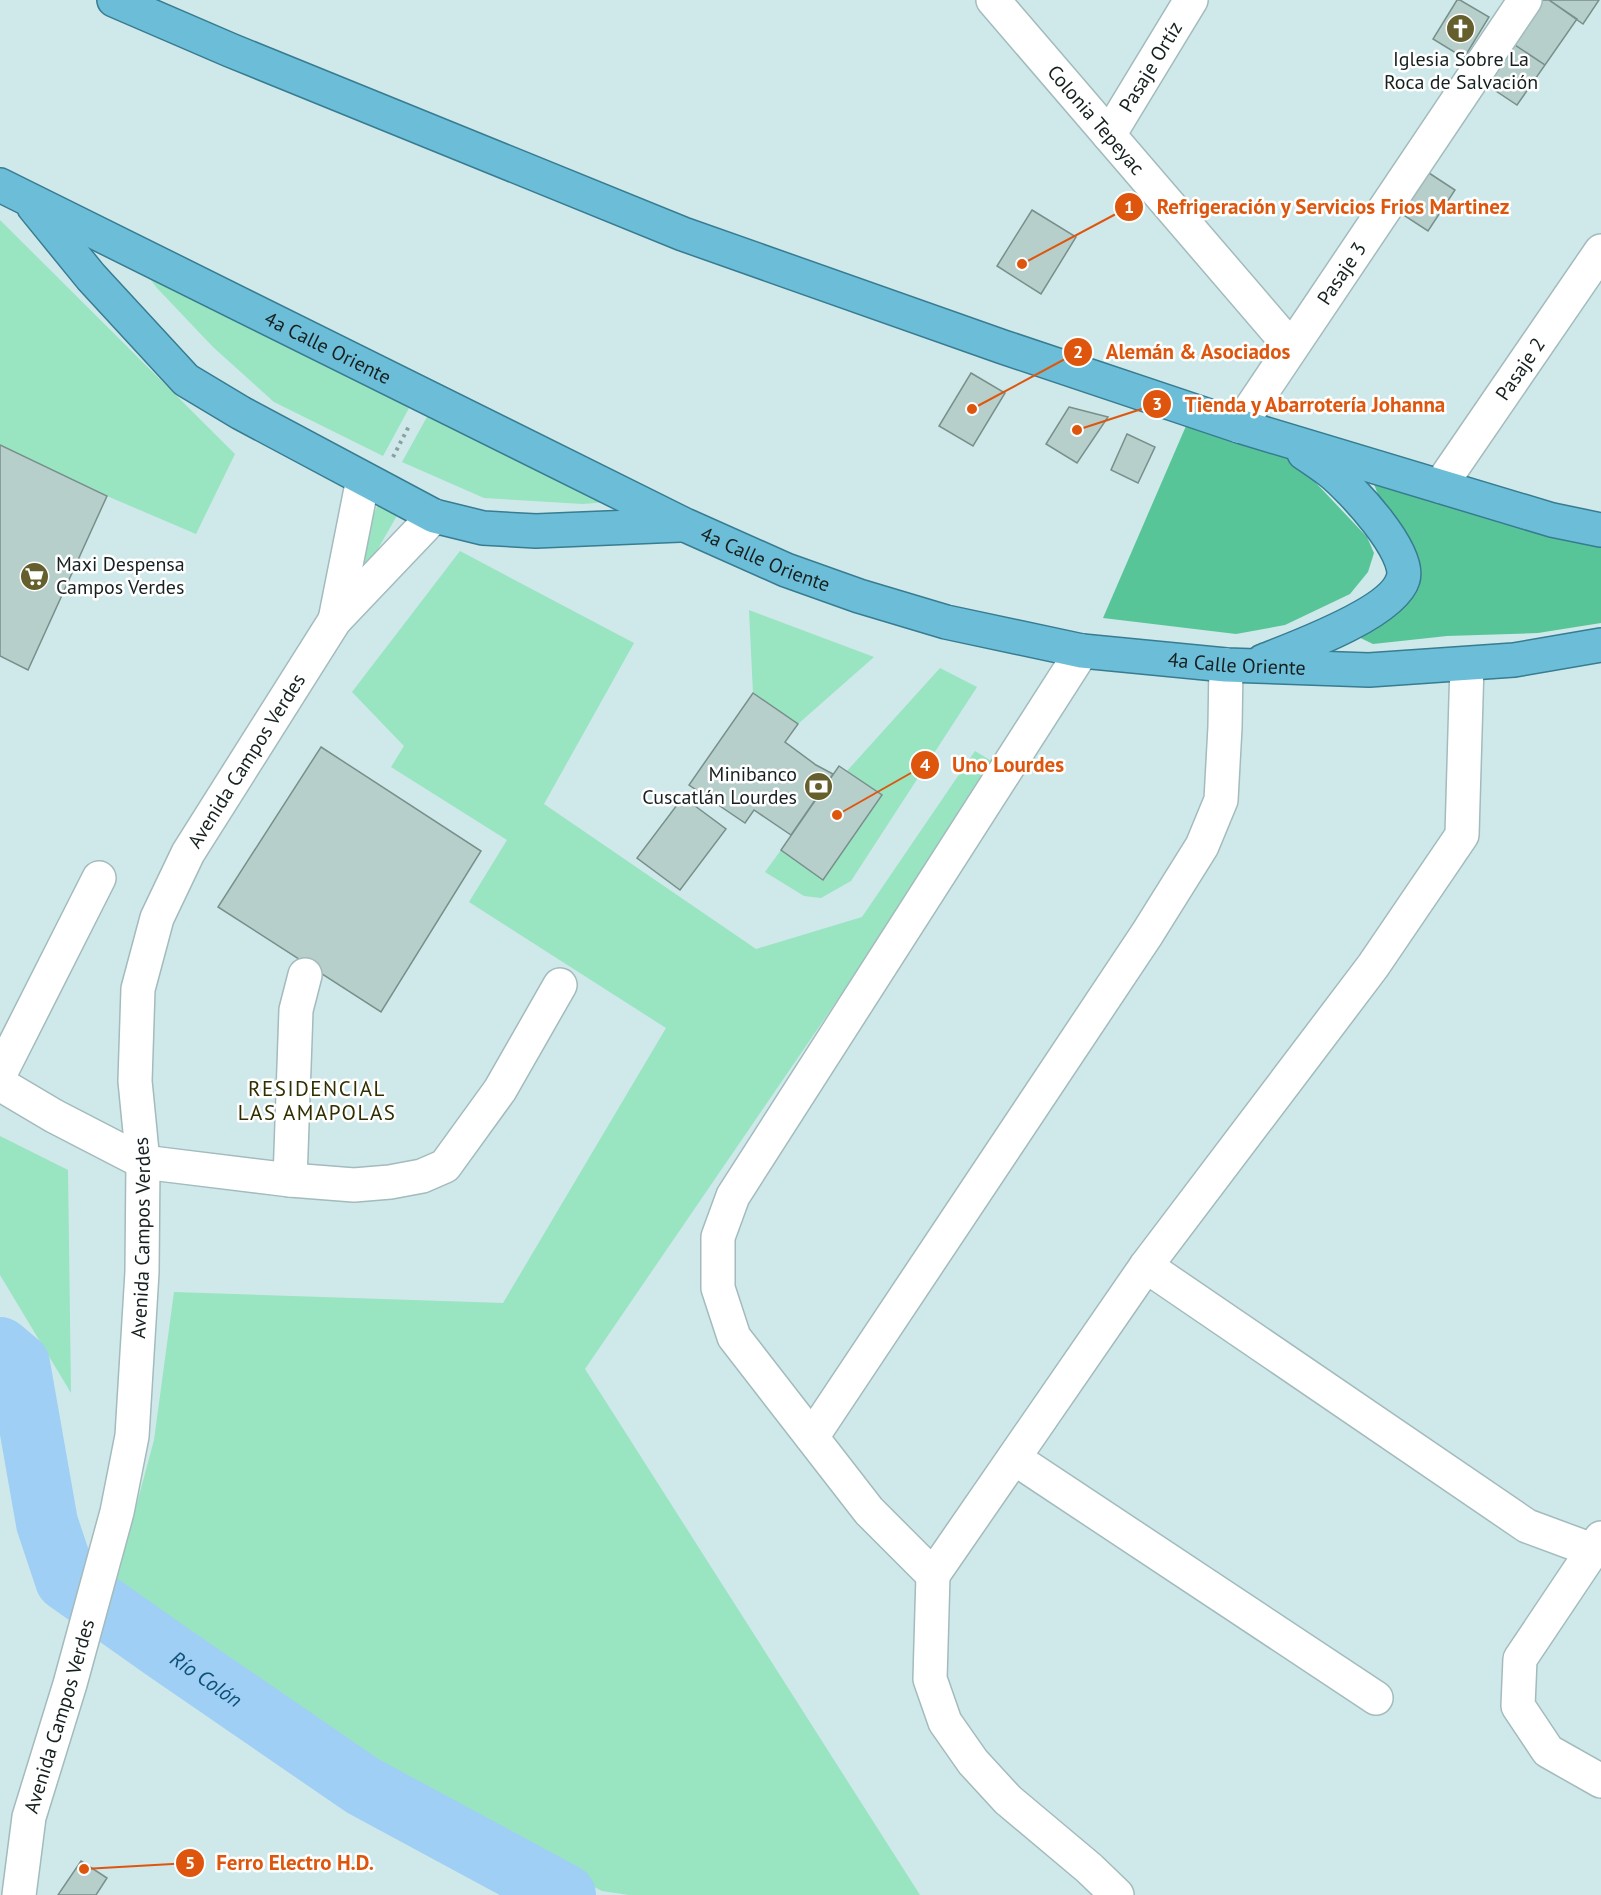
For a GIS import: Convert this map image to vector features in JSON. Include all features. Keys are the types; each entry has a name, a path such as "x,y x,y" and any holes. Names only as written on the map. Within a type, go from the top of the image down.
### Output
{"highway":[{"path":"114,0 230,50 683,234 1003,347 1288,442 1552,520 1601,530"},
{"path":"13,192 186,380 250,419 376,472 434,516 483,528 536,531 685,525"},
{"name":"4a Calle Oriente","path":"13,192 685,525 786,570 859,596 946,622 1082,651 1238,666 1369,670 1514,660 1601,645"},
{"path":"1238,666 1309,643 1374,611 1396,591 1403,580 1405,567 1399,554 1389,537 1354,494 1331,472 1288,442"}],"street":[{"name":"Colonia Tepeyac","path":"993,0 1291,347"},
{"name":"Pasaje Ortíz","path":"1109,135 1191,0"},
{"name":"Pasaje 3","path":"1239,426 1525,0"},
{"name":"Pasaje 2","path":"1440,486 1601,251"},
{"name":"Avenida Campos Verdes","path":"335,620 376,472"},
{"name":"Avenida Campos Verdes","path":"19,1895 28,1817 70,1684 117,1512 132,1436 142,1272 143,1162 135,1082 138,989 157,918 189,853 335,620 434,516"},
{"path":"933,1575 869,1511 734,1337 718,1288 718,1237 733,1196 1082,651"},
{"path":"1117,1895 1089,1868 1008,1800 973,1762 945,1722 930,1679 933,1575 1146,1266 1373,966 1462,835 1467,664"},
{"path":"812,1437 1147,934 1202,846 1221,800 1225,727 1238,666"},
{"path":"0,1074 99,878"},
{"path":"290,1180 296,1010 305,975"},
{"path":"0,1084 54,1116 143,1162 290,1180 354,1185 390,1182 422,1176 445,1166 500,1090 560,985"},
{"path":"1146,1266 1527,1526 1597,1544 1520,1659 1518,1706 1548,1750 1601,1781"},
{"path":"1014,1458 1376,1698"}],"path":[{"path":"376,472 410,423"}],"green space":[{"path":"0,220 235,454 196,534 107,496 0,445"},
{"path":"130,253 415,397 383,456 274,402 213,347 157,288"},
{"path":"433,406 643,499 583,504 484,498 402,462"},
{"path":"1189,419 1282,447 1367,537 1374,553 1368,572 1350,594 1285,625 1236,634 1103,618"},
{"path":"1372,479 1601,545 1601,623 1538,633 1447,636 1373,644 1348,632 1413,594 1420,568 1408,539 1382,505"},
{"path":"384,488 407,498 359,582 350,577"},
{"path":"460,551 634,643 544,804 756,949 862,917 975,751 998,765 585,1369 920,1895 629,1895 602,1891 373,1773 115,1585 154,1440 174,1292 503,1303 666,1028 469,902 507,840 391,767 404,746 352,692"},
{"path":"749,610 874,657 798,724 753,693"},
{"path":"940,668 977,687 851,881 821,898 804,896 765,872 781,850 824,879 882,795 847,771"},
{"path":"0,1136 68,1170 71,1393 0,1275"}],"building":[{"name":"Iglesia Sobre La Roca de Salvación","path":"1457,0 1489,17 1464,58 1433,39"},
{"path":"1542,0 1549,0 1577,19 1545,65 1512,43"},
{"path":"1549,0 1599,0 1583,24"},
{"path":"1512,43 1545,65 1517,105 1484,83"},
{"path":"1429,173 1455,190 1428,231 1402,214"},
{"path":"1032,210 1076,237 1041,294 997,266"},
{"path":"971,373 1005,393 973,446 939,426"},
{"path":"1069,407 1108,417 1077,463 1046,444"},
{"path":"1127,434 1155,447 1138,483 1111,470"},
{"name":"Maxi Despensa Campos Verdes","path":"0,445 107,496 28,670 0,656"},
{"path":"753,693 798,724 785,742 816,765 833,774 791,835 754,810 745,823 689,785"},
{"path":"321,747 481,851 381,1012 218,907"},
{"path":"839,766 882,795 823,880 781,850"},
{"path":"683,797 726,829 680,890 637,858"},
{"path":"81,1861 107,1878 96,1895 58,1895"}],"waterway":[{"name":"Río Colón","path":"0,1348 19,1364 47,1523 66,1580 363,1786 565,1895"}],"place":[{"name":"Iglesia Sobre La Roca de Salvación","path":"1461,28"},
{"name":"Refrigeración y Servicios Frios Martinez","path":"1022,264"},
{"name":"Alemán & Asociados","path":"972,409"},
{"name":"Tienda y Abarrotería Johanna","path":"1077,430"},
{"name":"Maxi Despensa Campos Verdes","path":"35,576"},
{"name":"Minibanco Cuscatlán Lourdes","path":"818,786"},
{"name":"Uno Lourdes","path":"837,815"},
{"name":"Ferro Electro H.D.","path":"84,1869"}],"district":[{"name":"RESIDENCIAL LAS AMAPOLAS","path":"317,1100"}]}
